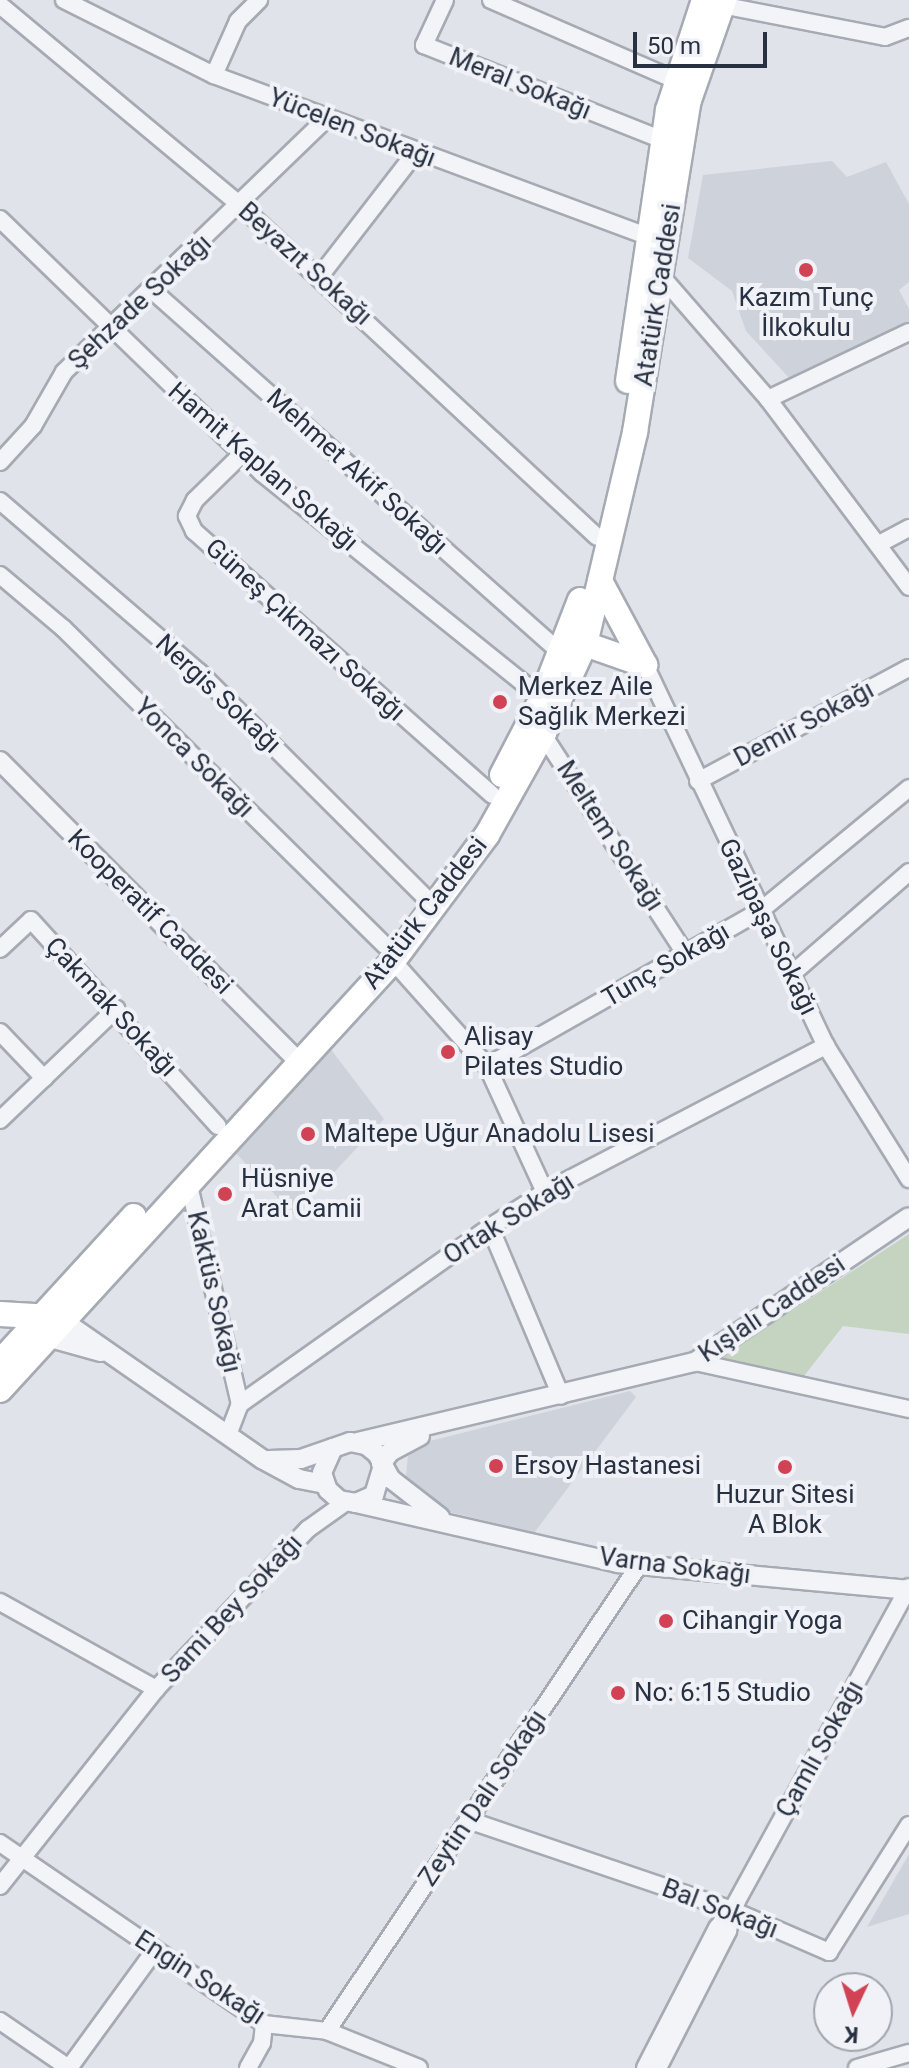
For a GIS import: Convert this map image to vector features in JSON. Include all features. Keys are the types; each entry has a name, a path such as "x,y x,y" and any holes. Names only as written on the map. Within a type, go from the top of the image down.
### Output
{"main road":[{"name":"Atatürk Caddesi","path":"389,953 539,717 576,638 625,406 648,236 675,80 713,1"},
{"name":"Atatürk Caddesi","path":"0,1362 45,1326 188,1181 389,953 487,835 600,581 635,432 687,110 713,1"},
{"path":"600,581 645,665"},
{"path":"576,638 645,665"},
{"name":"Atatürk Caddesi","path":"0,1390 45,1326 218,1126 295,1058"},
{"path":"0,1314 45,1326"},
{"path":"0,1327 45,1326"}],"street":[{"name":"Yücelen Sokağı","path":"64,0 214,75 415,153 648,236"},
{"path":"214,75 238,21 259,0"},
{"name":"Meral Sokağı","path":"445,0 424,45 663,140"},
{"path":"491,0 675,80"},
{"path":"713,1 885,37 909,28"},
{"name":"Beyazıt Sokağı","path":"0,5 320,276 597,537"},
{"name":"Şehzade Sokağı","path":"0,462 33,426 64,372 153,291 327,118"},
{"path":"320,276 415,153"},
{"name":"Hamit Kaplan Sokağı","path":"0,219 242,454 539,717"},
{"path":"662,277 768,399 909,587"},
{"name":"Mehmet Akif Sokağı","path":"153,291 576,638"},
{"path":"768,399 909,332"},
{"name":"Güneş Çıkmazı Sokağı","path":"242,454 195,500 187,516 194,531 492,795"},
{"name":"Nergis Sokağı","path":"0,501 199,672 425,897"},
{"path":"879,544 909,528"},
{"name":"Yonca Sokağı","path":"0,575 63,628 389,953 487,1066 545,1192"},
{"name":"Gazipaşa Sokağı","path":"645,665 826,1046 909,1179"},
{"name":"Demir Sokağı","path":"698,781 909,668"},
{"name":"Meltem Sokağı","path":"539,717 686,955"},
{"name":"Kooperatif Caddesi","path":"0,761 295,1058"},
{"name":"Tunç Sokağı","path":"487,1066 760,911 909,788"},
{"path":"793,973 909,872"},
{"name":"Çakmak Sokağı","path":"0,949 31,920 116,1009 218,1126"},
{"path":"0,1120 116,1009"},
{"path":"0,1032 44,1078"},
{"name":"Ortak Sokağı","path":"240,1404 490,1227 545,1192 826,1046"},
{"name":"Kaktüs Sokağı","path":"188,1181 240,1404"},
{"name":"Kışlalı Caddesi","path":"358,1442 439,1426 695,1362 909,1217"},
{"path":"490,1227 561,1396"},
{"path":"45,1326 115,1357 262,1459 299,1479 326,1487 351,1503"},
{"path":"695,1362 909,1409"},
{"path":"228,1435 240,1404"},
{"name":"Kışlalı Caddesi","path":"382,1466 390,1452 439,1426"},
{"path":"262,1459 284,1462 358,1442 372,1449 403,1491 445,1521"},
{"path":"308,1529 326,1487 323,1462 333,1448"},
{"path":"308,1529 378,1489 382,1466"},
{"name":"Varna Sokağı","path":"351,1503 639,1565 909,1589"},
{"name":"Sami Bey Sokağı","path":"0,1886 19,1856 156,1689 308,1529"},
{"name":"Zeytin Dalı Sokağı","path":"327,2031 639,1565"},
{"name":"Çamlı Sokağı","path":"645,2068 717,1928 732,1910 909,1589"},
{"name":"Sami Bey Sokağı","path":"0,1602 156,1689"},
{"name":"Bal Sokağı","path":"468,1820 732,1910 829,1952 909,1825"},
{"name":"Engin Sokağı","path":"0,1843 264,2024 327,2031 419,2068"},
{"name":"Çamlı Sokağı","path":"658,2068 728,1931 732,1910"},
{"path":"0,2021 69,2068 155,1950"},
{"path":"248,2068 262,2043 264,2024"},
{"path":"857,2068 909,2053"}],"shaded area":[{"name":"Kazım Tunç İlkokulu","path":"832,161 847,177 886,162 909,204 909,282 899,290 909,309 909,327 792,381 746,331 732,291 688,258 703,175"},
{"name":"Maltepe Uğur Anadolu Lisesi","path":"329,1047 384,1119 294,1215 232,1149"},
{"name":"Ersoy Hastanesi","path":"630,1391 636,1397 534,1533 450,1512 406,1476 408,1456 426,1442"},
{"path":"909,1854 909,1914 867,1927"}],"green space":[{"path":"909,1234 909,1334 843,1326 804,1376 717,1360"}],"place":[{"name":"Kazım Tunç İlkokulu","path":"806,270"},
{"name":"Merkez Aile Sağlık Merkezi","path":"500,702"},
{"name":"Alisay Pilates Studio","path":"448,1052"},
{"name":"Maltepe Uğur Anadolu Lisesi","path":"308,1134"},
{"name":"Hüsniye Arat Camii","path":"225,1194"},
{"name":"Ersoy Hastanesi","path":"496,1466"},
{"name":"Huzur Sitesi A Blok","path":"785,1467"},
{"name":"Cihangir Yoga","path":"666,1621"},
{"name":"No: 6:15 Studio","path":"618,1693"}]}
